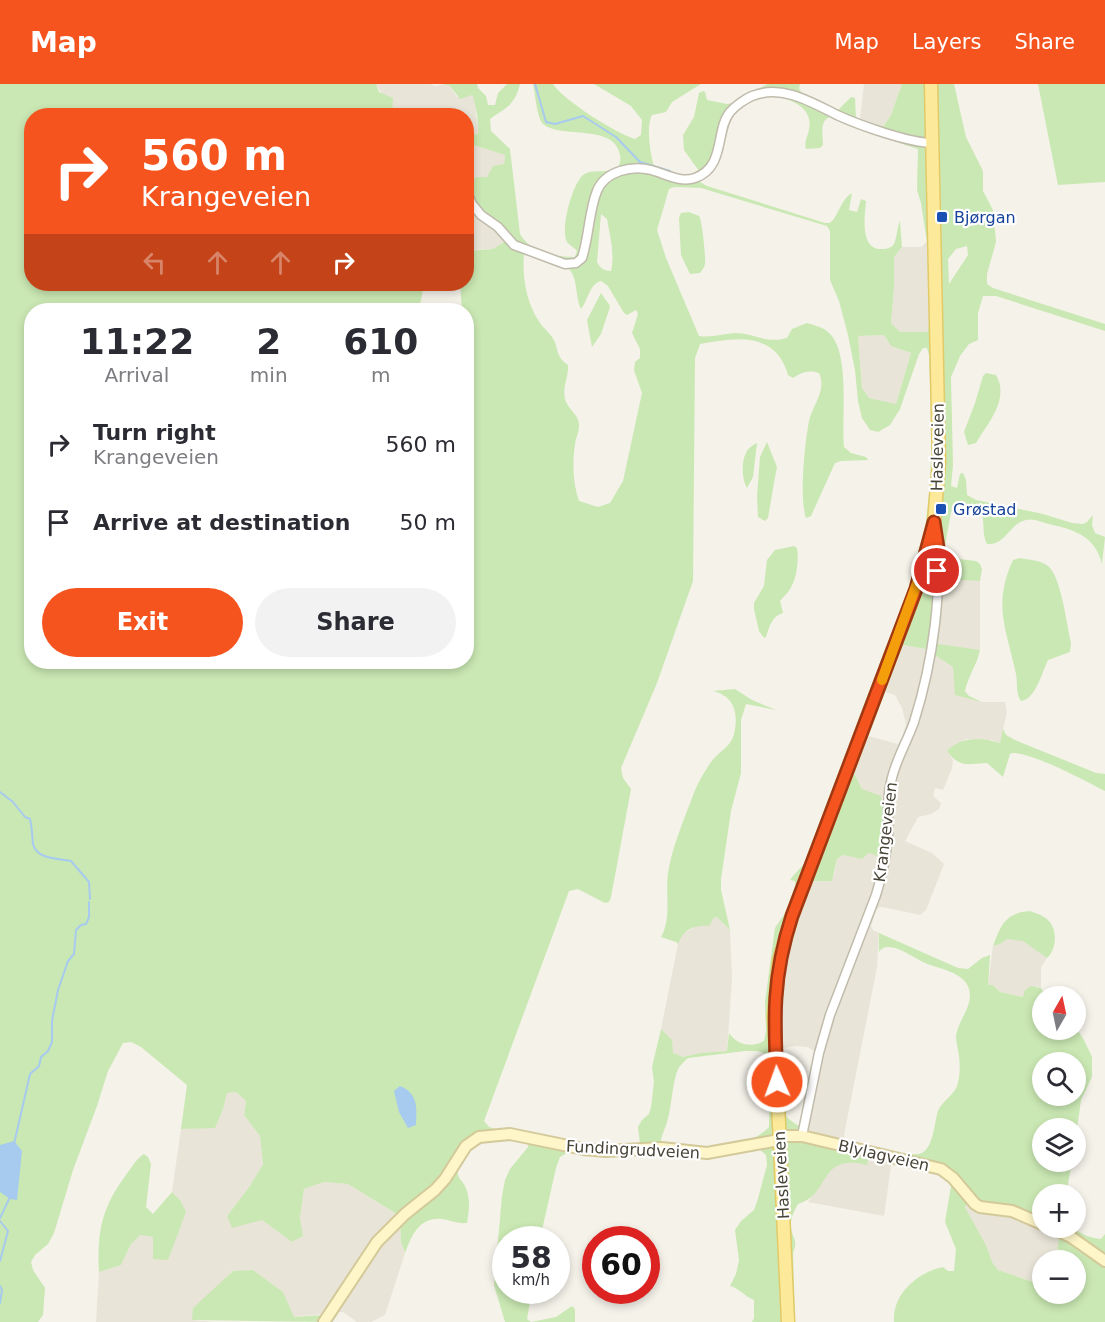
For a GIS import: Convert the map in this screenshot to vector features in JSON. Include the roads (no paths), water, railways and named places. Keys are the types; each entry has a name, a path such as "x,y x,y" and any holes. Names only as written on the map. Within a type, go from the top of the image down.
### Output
{"main road":[{"name":"Hasleveien","path":"788,1322 774,1015 776,979 782,948 792,916 916,589 934,522 939,428 931,84"}],"street":[{"path":"474,206 481,215 498,227 514,245 566,264 580,261 596,193 606,179 621,170 632,169 652,170 682,179 698,177 710,166 717,155 724,123 730,112 753,95 767,91 797,95 850,120 909,140 933,143"},
{"name":"Krangeveien","path":"802,1136 819,1053 830,1015 881,877 888,836 888,800 891,780 913,724 924,682 934,632 937,602 938,548 934,522"},
{"name":"Fundingrudveien","path":"324,1322 377,1242 405,1214 435,1190 445,1179 466,1146 479,1137 510,1134 583,1149 661,1148 707,1153 779,1138"},
{"name":"Blylagveien","path":"779,1138 802,1136 940,1169 953,1178 980,1207 1012,1210 1032,1219"},
{"path":"1073,1238 1105,1261"}],"water":[{"path":"400,1086 410,1093 415,1102 416,1125 408,1128 399,1112 394,1091"},
{"path":"14,1141 22,1151 17,1200 10,1199 0,1192 0,1145"}],"waterway":[{"path":"535,84 546,122 555,124 583,116 616,137 640,162 670,171"},
{"path":"0,792 13,802 25,817 30,819 35,849 43,856 71,861 89,882 90,899"},
{"path":"14,1144 30,1074 39,1066 41,1057 48,1051 52,1042 52,1021 58,990 68,961 74,954 76,930 86,924 89,917 89,902"},
{"path":"0,1218 10,1197"},
{"path":"0,1221 8,1231 0,1261"},
{"path":"0,1286 2,1290 0,1303"}],"place":[{"name":"Bjørgan","path":"942,217"},
{"name":"Grøstad","path":"941,509"}]}
